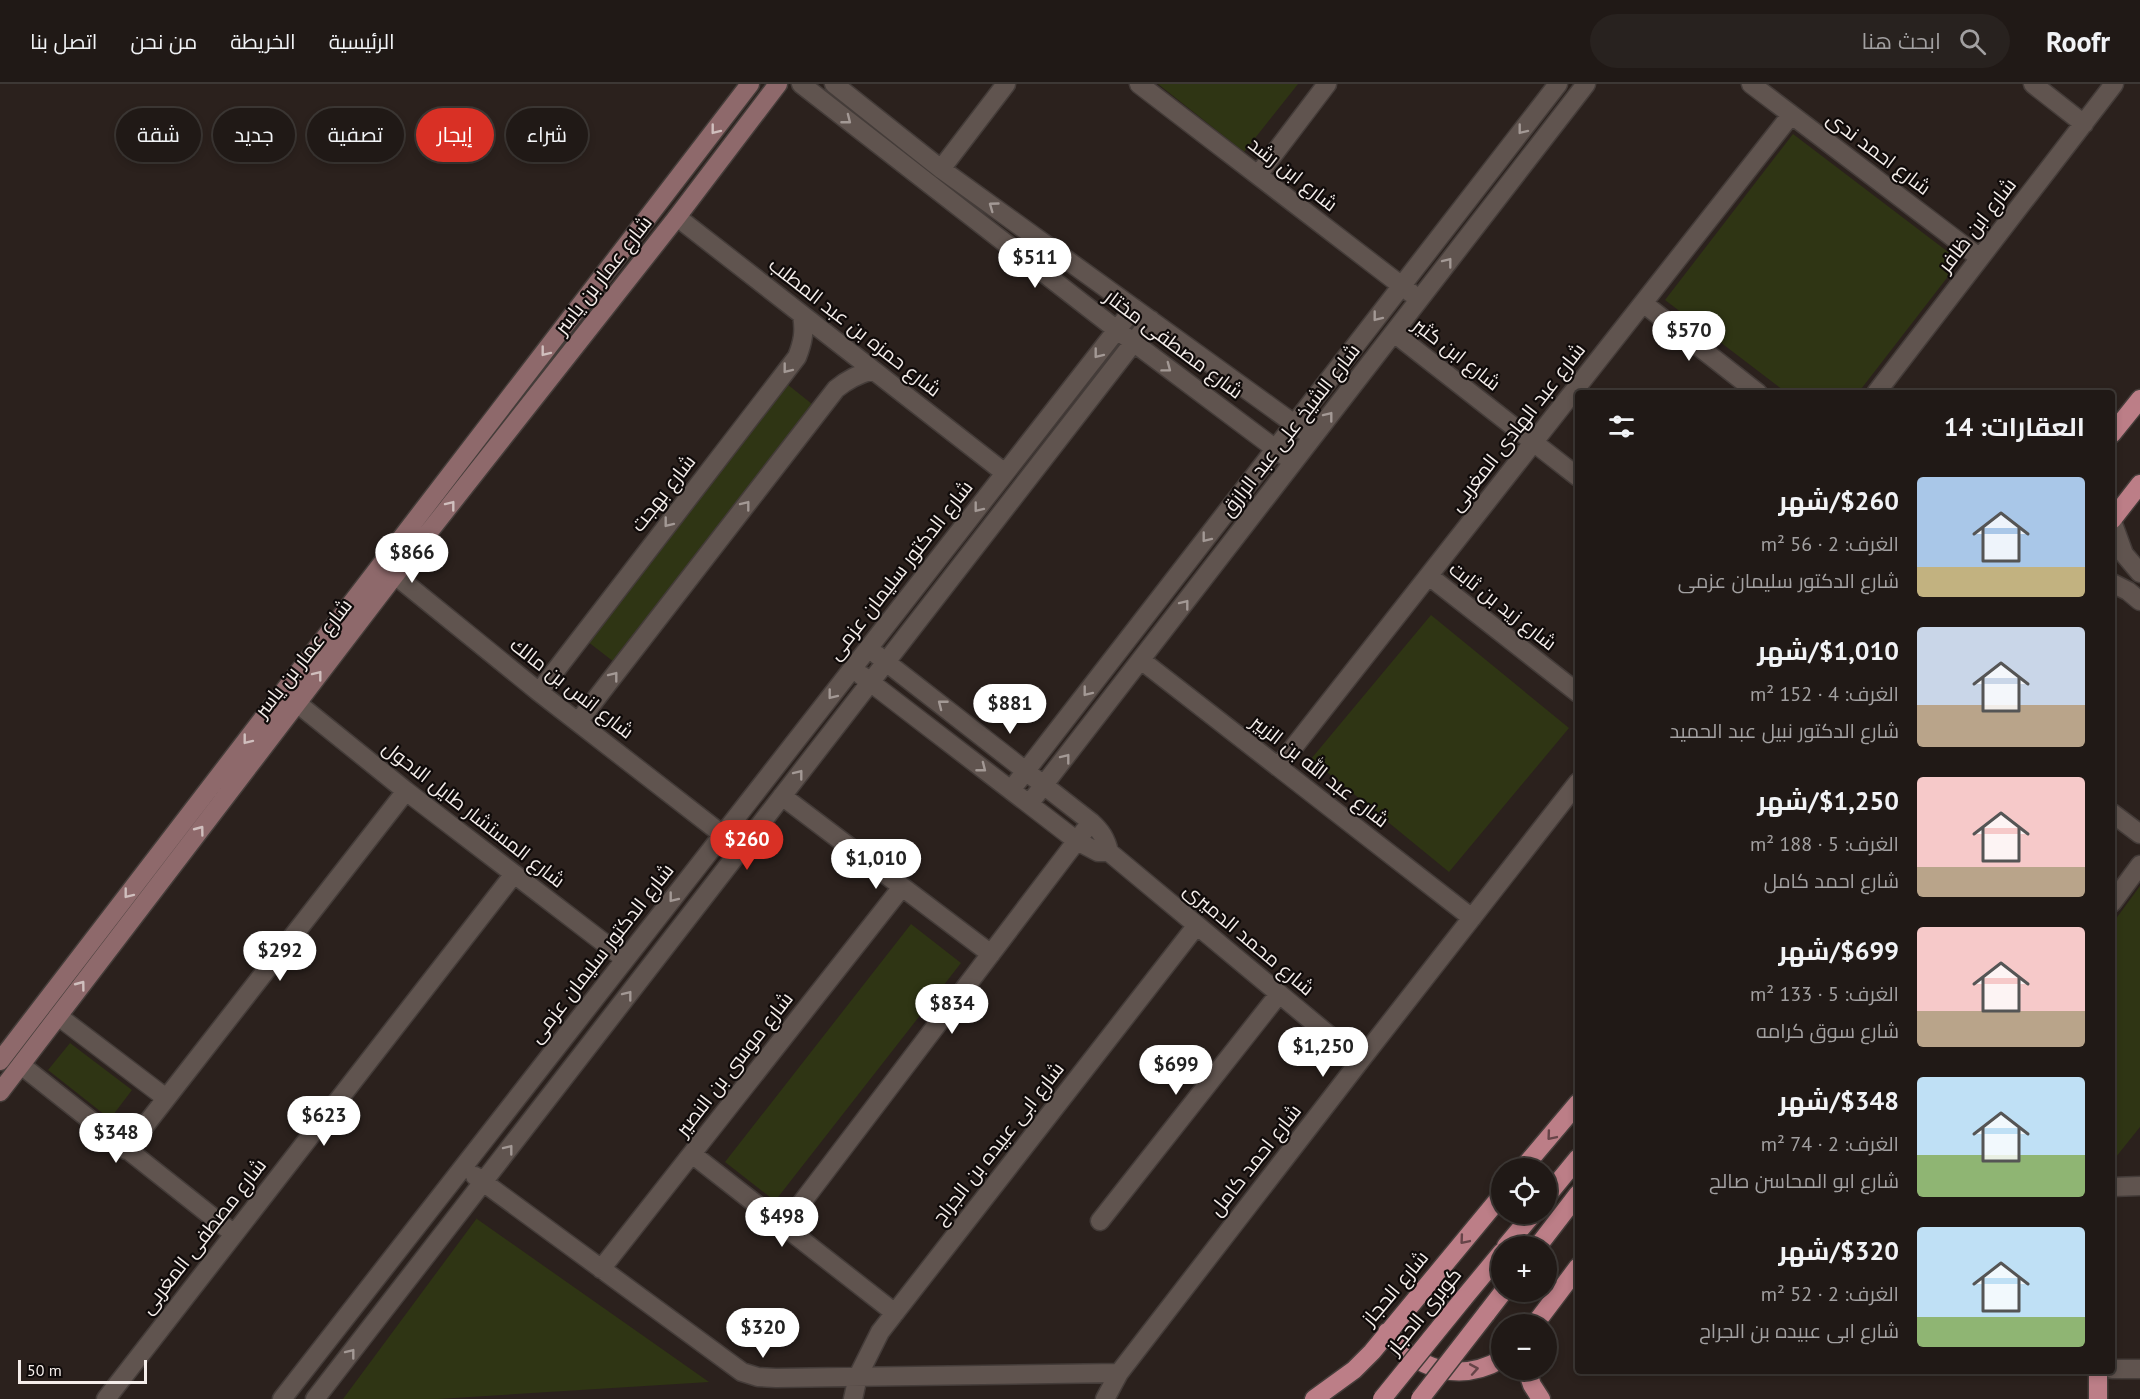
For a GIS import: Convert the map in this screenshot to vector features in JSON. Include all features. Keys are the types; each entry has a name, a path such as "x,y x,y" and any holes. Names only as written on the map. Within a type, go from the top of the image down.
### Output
{"main road":[{"path":"2115,430 2140,399"},
{"path":"2115,516 2140,484"},
{"path":"1531,1158 1575,1107"},
{"path":"1557,1184 1575,1162"},
{"path":"1546,1236 1575,1198"},
{"name":"شارع الحجاز","path":"1314,1399 1354,1370 1491,1208"},
{"path":"1514,1236 1525,1224"},
{"name":"كوبرى الحجاز","path":"1382,1399 1491,1265"},
{"path":"1543,1314 1575,1271"},
{"path":"1420,1399 1495,1302"},
{"path":"1387,1332 1408,1356 1437,1369 1469,1371 1491,1364"},
{"path":"2098,1374 2098,1399"},
{"path":"1530,1380 1541,1399"}],"street":[{"name":"شارع عمار بن ياسر","path":"0,1061 750,84"},
{"name":"شارع عمار بن ياسر","path":"0,1092 395,575 677,217 778,84"},
{"name":"شارع مصطفى مختار","path":"801,84 1133,343 1294,462"},
{"name":"شارع مصطفى مختار","path":"834,84 941,169 1313,437"},
{"path":"941,169 1006,84"},
{"name":"شارع ابن رشد","path":"1139,84 1419,300"},
{"path":"1258,175 1327,84"},
{"name":"شارع الشيخ على عبد الرازق","path":"1011,790 1558,84"},
{"name":"شارع الشيخ على عبد الرازق","path":"1029,804 1586,84"},
{"name":"شارع احمد ندى","path":"1751,84 1980,258"},
{"path":"2033,84 2084,124"},
{"name":"شارع ابن ظافر","path":"1878,390 2114,84"},
{"name":"شارع عبد الهادى المغربى","path":"1278,767 1791,115"},
{"name":"شارع حمزه بن عبد المطلب","path":"677,217 1005,473"},
{"path":"1643,303 1754,390"},
{"name":"شارع الدكتور سليمان عزمى","path":"282,1399 1134,308"},
{"name":"شارع بهجت","path":"539,692 796,357 803,344 805,329 802,315"},
{"path":"315,1399 1150,320"},
{"name":"شارع ابن كثير","path":"1394,333 1575,475"},
{"path":"578,722 836,389 847,380 873,370"},
{"path":"2115,528 2124,554 2140,573"},
{"name":"شارع انس بن مالك","path":"395,575 539,692 723,835"},
{"name":"شارع زيد بن ثابت","path":"1429,576 1575,691"},
{"path":"2115,584 2140,600"},
{"name":"شارع محمد الدميرى","path":"868,648 1092,822 1103,835 1109,852 1360,1061"},
{"name":"شارع عبد الله بن الزبير","path":"1142,660 1472,918"},
{"name":"شارع محمد الدميرى","path":"852,668 1077,841 1098,852 1109,852"},
{"name":"شارع المستشار طايل الاحول","path":"297,703 406,791 625,959"},
{"name":"شارع احمد كامل","path":"1105,1399 1119,1373 1575,786"},
{"path":"126,1150 406,791"},
{"path":"782,796 991,954"},
{"path":"2115,815 2140,834"},
{"path":"784,1226 1092,822"},
{"path":"2115,899 2140,865"},
{"name":"شارع مصطفى المغربى","path":"105,1399 514,874"},
{"name":"شارع موسى بن النصير","path":"601,1269 902,887"},
{"name":"شارع ابى عبيده بن الجراح","path":"853,1399 858,1376 868,1353 895,1313 1197,925"},
{"path":"1100,1221 1279,994"},
{"path":"58,1016 166,1098"},
{"path":"21,1065 234,1233"},
{"path":"692,1154 895,1313"},
{"path":"463,1167 742,1372 758,1377 776,1378 1119,1373"},
{"path":"2115,1369 2140,1369"}],"green space":[{"path":"1158,84 1298,84 1244,152"},
{"path":"1793,134 1960,261 1860,390 1783,390 1665,300"},
{"path":"787,384 817,408 614,662 583,638"},
{"path":"1431,615 1569,728 1449,872 1311,759"},
{"path":"2140,886 2140,1127 2115,1158 2115,920"},
{"path":"911,924 961,963 775,1201 725,1162"},
{"path":"70,1043 132,1090 110,1119 48,1070"},
{"path":"477,1218 709,1382 438,1399 343,1399"}]}
